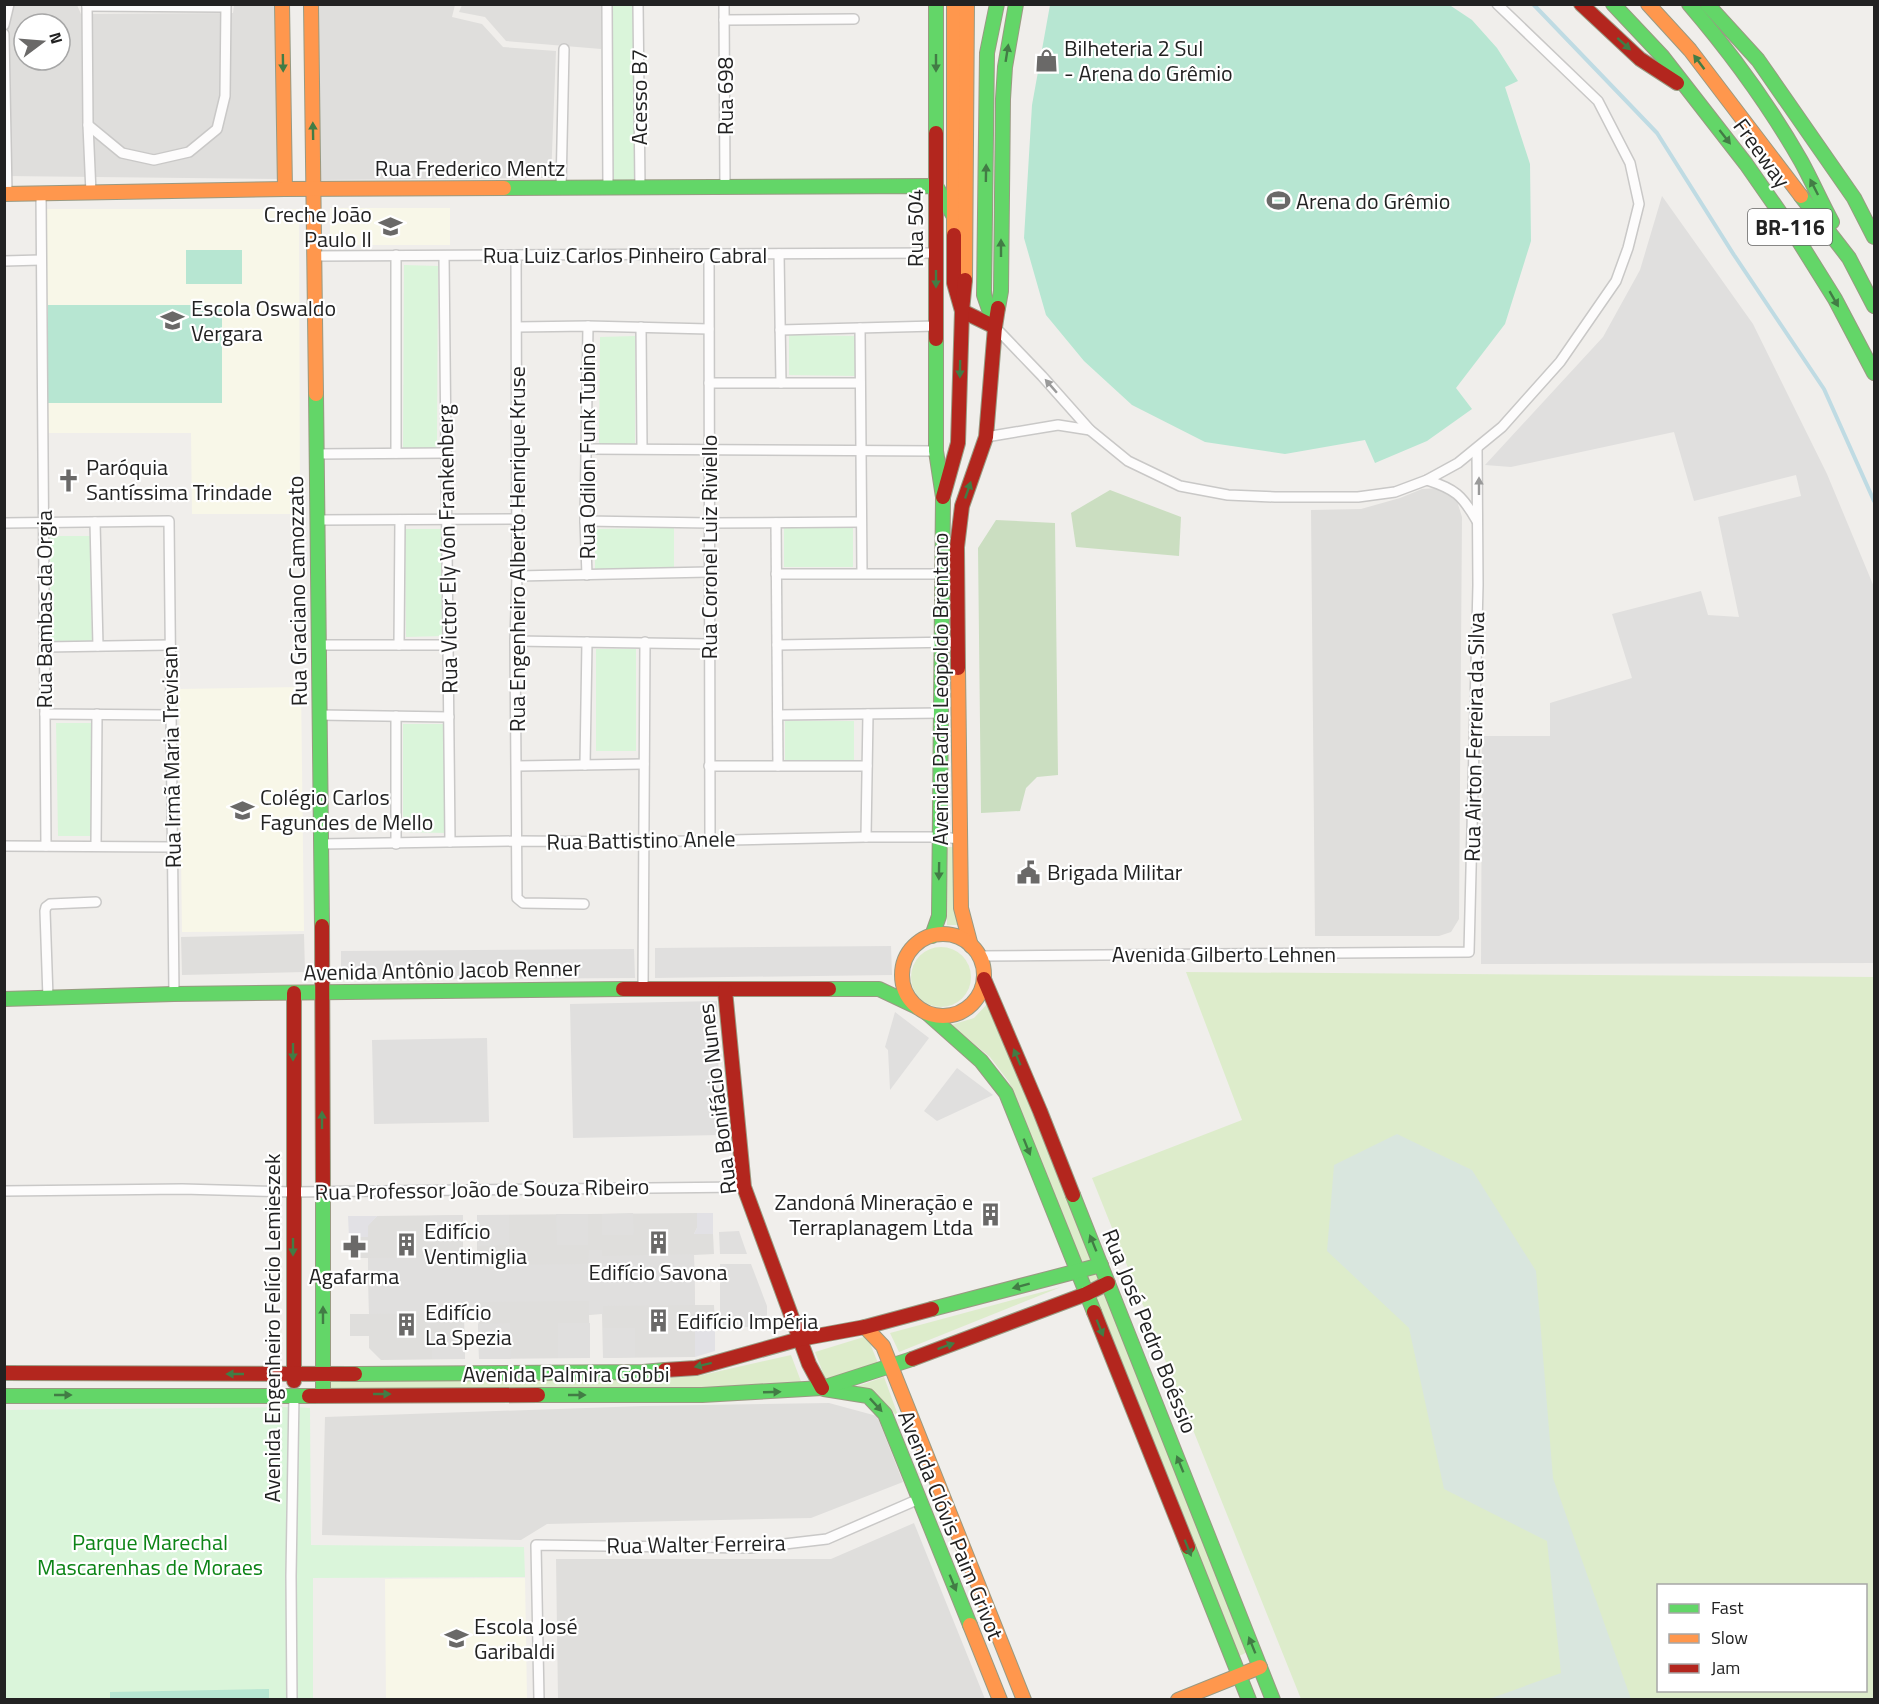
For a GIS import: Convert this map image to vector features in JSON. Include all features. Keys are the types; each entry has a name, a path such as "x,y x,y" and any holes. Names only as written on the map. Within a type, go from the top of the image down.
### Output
{"main road":[{"path":"282,4 285,189"},
{"name":"Rua Graciano Camozzato","path":"311,4 321,993"},
{"name":"Rua 504","path":"936,4 936,451"},
{"path":"954,4 954,283 962,310 995,327"},
{"path":"943,497 958,443 965,282 967,4"},
{"path":"995,327 984,295 987,53 997,4"},
{"name":"Avenida Padre Leopoldo Brentano","path":"975,951 961,908 957,547 962,506 986,438 995,327 1001,291 1005,67 1016,4"},
{"path":"1581,4 1640,59 1690,91"},
{"name":"Freeway","path":"1613,4 1662,56 1746,164 1790,227 1835,299 1875,373"},
{"name":"Freeway","path":"1648,4 1690,50 1849,258 1875,306"},
{"path":"1689,4 1711,29 1751,84 1801,162 1849,258"},
{"path":"1707,4 1758,60 1854,198 1875,237"},
{"path":"936,186 954,215"},
{"name":"Rua Frederico Mentz","path":"6,194 285,189 936,186"},
{"name":"Avenida Padre Leopoldo Brentano","path":"932,936 939,915 942,642 943,497 936,451"},
{"path":"942,546 957,547"},
{"path":"940,797 959,797"},
{"path":"950,935 961,939 975,951 983,966 984,979 981,992 964,1011 952,1016 940,1016 922,1010 909,999 904,988 902,974 905,960 913,947 924,939 950,935"},
{"path":"879,989 902,974"},
{"name":"Rua José Pedro Boéssio","path":"984,979 1040,1111 1273,1700"},
{"name":"Avenida Antônio Jacob Renner","path":"4,999 174,994 879,989 922,1010"},
{"name":"Rua Bonifácio Nunes","path":"725,990 744,1187 800,1339"},
{"name":"Avenida Engenheiro Felício Lemieszek","path":"294,993 294,1394"},
{"path":"321,993 323,1394"},
{"name":"Rua José Pedro Boéssio","path":"922,1010 981,1061 1006,1093 1249,1700"},
{"name":"Avenida Palmira Gobbi","path":"4,1373 643,1372 696,1368 800,1339 865,1327 1101,1265"},
{"name":"Avenida Palmira Gobbi","path":"4,1396 702,1395 822,1388 891,1367 1086,1294 1108,1283"},
{"name":"Avenida Clóvis Paim Grivot","path":"865,1327 883,1346 1024,1700"},
{"path":"800,1339 809,1364 822,1388"},
{"name":"Avenida Clóvis Paim Grivot","path":"822,1388 868,1396 885,1414 1000,1700"},
{"path":"1178,1700 1260,1667"}],"street":[{"path":"4,25 9,4"},
{"path":"607,4 608,189"},
{"name":"Acesso B7","path":"639,4 640,189"},
{"name":"Rua 698","path":"724,4 725,188"},
{"path":"995,327 1090,430 1128,461 1180,486 1228,495 1275,498 1358,498 1395,492 1427,480 1458,463 1502,428 1560,362 1616,281 1628,248 1639,204 1630,163 1598,101 1497,4"},
{"path":"88,124 122,153 154,160 189,152 217,129 225,96 226,6 87,5 88,124 91,193"},
{"path":"724,20 854,19"},
{"path":"4,34 6,194"},
{"path":"561,189 564,49"},
{"name":"Rua Bambas da Orgia","path":"41,194 46,846"},
{"name":"Rua Luiz Carlos Pinheiro Cabral","path":"314,256 936,253"},
{"name":"Rua Coronel Luiz Riviello","path":"709,254 710,839"},
{"path":"779,254 781,383"},
{"path":"396,255 396,453"},
{"name":"Rua Victor Ely Von Frankenberg","path":"444,256 450,842"},
{"name":"Rua Engenheiro Alberto Henrique Kruse","path":"516,256 517,576 515,641 518,898 520,902 584,904"},
{"path":"4,261 41,261"},
{"name":"Rua Odilon Funk Tubino","path":"587,575 585,521 588,326"},
{"path":"780,330 936,326"},
{"path":"517,327 709,329"},
{"path":"641,327 642,448"},
{"path":"860,328 862,573"},
{"path":"709,383 860,383"},
{"path":"986,438 1058,425 1090,430"},
{"path":"587,449 936,451"},
{"name":"Rua Airton Ferreira da Silva","path":"1469,951 1478,449"},
{"path":"316,454 446,453"},
{"path":"1427,480 1452,490 1466,502 1478,523"},
{"path":"317,520 517,519"},
{"path":"399,645 400,520"},
{"name":"Rua Irmã Maria Trevisan","path":"95,522 169,521 174,994"},
{"path":"585,521 861,522"},
{"path":"4,523 95,522 98,646"},
{"path":"776,523 778,766"},
{"path":"517,576 709,572"},
{"path":"777,574 942,574"},
{"path":"515,641 709,644"},
{"path":"585,765 587,642"},
{"path":"643,989 645,642"},
{"path":"777,645 957,642"},
{"path":"44,647 170,645"},
{"path":"318,645 448,645"},
{"path":"778,715 941,713"},
{"path":"45,714 171,716"},
{"path":"96,846 97,714"},
{"path":"866,837 868,714"},
{"path":"319,715 449,717"},
{"path":"396,716 396,844"},
{"path":"517,766 644,764"},
{"path":"710,766 867,766"},
{"name":"Rua Battistino Anele","path":"321,844 643,842 866,837 961,839"},
{"path":"4,846 172,846"},
{"path":"48,998 46,907 50,904 96,902"},
{"name":"Avenida Gilberto Lehnen","path":"975,951 1469,951"},
{"name":"Rua Professor João de Souza Ribeiro","path":"4,1191 183,1189 293,1192 744,1187"},
{"name":"Avenida Engenheiro Felício Lemieszek","path":"292,1700 291,1576 294,1394"},
{"name":"Rua Walter Ferreira","path":"538,1700 536,1545 750,1548 826,1539 919,1499"}],"shaded area":[{"path":"4,5 77,5 81,14 233,13 234,5 280,5 281,179 5,176"},
{"path":"318,5 455,5 452,17 482,24 503,47 556,51 551,178 321,180"},
{"path":"462,5 602,5 601,49 506,41 485,17 459,12"},
{"path":"1662,196 1753,324 1827,474 1874,587 1874,963 1481,964 1482,736 1550,736 1550,703 1632,678 1612,614 1701,591 1708,615 1739,617 1718,517 1801,496 1796,475 1694,501 1674,432 1511,467 1485,465 1603,337 1640,270"},
{"name":"Creche João Paulo II","path":"330,208 450,208 450,245 330,245"},
{"name":"Escola Oswaldo Vergara","path":"46,209 299,209 300,514 192,514 191,433 47,433"},
{"path":"1439,488 1457,501 1462,517 1459,919 1451,932 1439,936 1315,936 1311,510 1361,509 1422,489"},
{"name":"Colégio Carlos Fagundes de Mello","path":"301,687 304,931 182,932 179,689"},
{"path":"304,934 305,972 182,975 181,937"},
{"path":"891,946 892,975 655,978 655,948"},
{"path":"634,949 635,978 341,980 341,951"},
{"path":"717,1001 720,1135 573,1138 570,1004"},
{"path":"895,1012 929,1038 890,1090 888,1050 885,1047"},
{"path":"487,1038 489,1122 374,1124 372,1040"},
{"path":"957,1068 993,1095 937,1121 924,1111"},
{"path":"1397,1134 1472,1170 1536,1271 1553,1478 1631,1699 1489,1699 1561,1673 1547,1541 1444,1489 1409,1328 1327,1251 1334,1165"},
{"path":"633,1213 634,1235 602,1235 602,1214"},
{"path":"697,1213 697,1228 694,1234 713,1234 714,1254 694,1255 695,1305 714,1305 715,1327 695,1328 695,1357 603,1358 602,1314 589,1315 590,1358 479,1359 478,1303 464,1313 465,1359 381,1360 369,1348 369,1336 350,1336 350,1314 369,1314 368,1258 349,1258 349,1237 367,1236 367,1226 377,1216 463,1215 463,1251 477,1251 477,1215"},
{"path":"697,1213 713,1213 713,1234 694,1234 697,1228"},
{"path":"556,1214 588,1214 588,1245 557,1245"},
{"path":"463,1215 463,1236 430,1236 430,1216"},
{"path":"477,1215 509,1215 509,1245 478,1246"},
{"path":"348,1216 377,1216 368,1226 368,1237 349,1237"},
{"path":"739,1231 747,1254 720,1254 719,1232"},
{"path":"589,1250 602,1250 602,1256 694,1254 695,1305 603,1306 603,1314 589,1314 589,1301 478,1302 464,1313 369,1314 368,1258 463,1257 463,1251 478,1251 478,1265 588,1264"},
{"path":"720,1264 751,1264 767,1306 764,1327 720,1327"},
{"path":"510,1323 511,1359 479,1359 478,1324"},
{"path":"558,1323 590,1323 590,1358 558,1358"},
{"path":"695,1327 715,1327 715,1351 695,1357"},
{"path":"603,1328 635,1328 635,1357 603,1358"},
{"path":"464,1335 465,1359 432,1359 432,1336"},
{"path":"829,1403 877,1416 903,1482 811,1518 547,1524 521,1540 322,1535 325,1417 643,1406"},
{"path":"914,1523 985,1699 558,1699 556,1559 831,1559"},
{"name":"Escola José Garibaldi","path":"525,1578 527,1699 386,1699 385,1579"}],"green space":[{"name":"Arena do Grêmio","path":"1448,4 1472,20 1497,48 1518,81 1505,87 1530,164 1531,241 1505,324 1456,388 1472,409 1427,441 1375,463 1365,440 1285,454 1205,442 1132,405 1084,361 1046,315 1024,238 1032,105 1050,5"},
{"path":"608,5 636,5 638,183 611,184"},
{"path":"186,250 242,250 242,284 186,284"},
{"path":"404,265 438,266 437,448 403,448"},
{"path":"48,305 222,305 222,403 48,403"},
{"path":"789,335 857,336 857,376 789,375"},
{"path":"635,336 635,444 599,444 600,337"},
{"path":"1110,490 1181,517 1179,556 1076,547 1071,513"},
{"path":"996,520 1055,523 1058,775 1037,777 1026,788 1020,811 981,813 978,548"},
{"path":"674,528 674,569 595,569 595,529"},
{"path":"784,528 853,528 853,567 784,567"},
{"path":"405,529 441,529 442,636 406,637"},
{"path":"50,536 90,536 92,641 51,642"},
{"path":"596,649 636,649 636,751 596,751"},
{"path":"785,721 854,721 854,760 785,760"},
{"path":"56,723 95,723 97,836 58,836"},
{"path":"403,724 445,724 445,833 403,832"},
{"path":"947,847 958,847 957,925 947,925"},
{"path":"941,947 958,952 966,960 971,977 966,994 958,1002 941,1007 924,1002 916,994 911,977 916,960 924,952"},
{"path":"1186,972 1874,977 1874,1699 1301,1699 1092,1178 1242,1120"},
{"path":"990,1001 1250,1651 1239,1656 1009,1082 990,1057 951,1025 974,1018"},
{"path":"1061,1287 899,1352 890,1333"},
{"path":"867,1336 878,1363 835,1379 825,1378 815,1352"},
{"path":"791,1355 802,1384 671,1388 330,1388 330,1380 648,1379 698,1376"},
{"path":"884,1377 899,1418 874,1393 855,1387"},
{"name":"Parque Marechal Mascarenhas de Moraes","path":"310,1408 311,1545 524,1547 525,1577 313,1578 313,1699 5,1699 4,1410"},
{"path":"269,1689 269,1699 110,1699 110,1692"}],"waterway":[{"path":"1533,4 1657,133 1734,255 1824,389 1874,501"}],"traffic: fast":[{"path":"936,4 936,133"},
{"path":"995,327 984,295 987,53 997,4"},
{"path":"998,308 1001,291 1003,99 1005,67 1016,4"},
{"path":"1613,4 1662,56 1746,164 1790,227 1835,299 1874,373"},
{"path":"1689,4 1720,41 1763,100 1801,161 1832,222"},
{"path":"1707,4 1758,60 1854,198 1874,237"},
{"path":"504,188 936,186 953,215"},
{"path":"1801,196 1849,258 1874,306"},
{"path":"932,936 939,916 943,497 936,451 936,339"},
{"path":"316,394 322,926"},
{"path":"4,999 174,994 623,989"},
{"path":"829,989 879,989 917,1007"},
{"path":"927,1013 981,1061 1006,1093 1094,1312"},
{"path":"323,1191 323,1394"},
{"path":"1073,1195 1273,1700"},
{"path":"932,1309 1101,1265"},
{"path":"538,1395 702,1395 822,1388 912,1359"},
{"path":"355,1374 665,1370"},
{"path":"824,1389 868,1396 885,1414 970,1625"},
{"path":"4,1396 309,1396"},
{"path":"1188,1547 1249,1700"}],"traffic: slow":[{"path":"282,4 285,189"},
{"path":"311,4 316,394"},
{"path":"954,4 954,235"},
{"path":"965,280 967,4"},
{"path":"1648,4 1690,50 1801,196"},
{"path":"4,194 504,188"},
{"path":"958,668 961,908 971,946"},
{"path":"943,934 959,937 972,946 981,959 984,975 981,991 972,1004 959,1013 943,1016 927,1013 914,1004 905,991 902,975 905,959 914,946 927,937 943,934"},
{"path":"865,1327 883,1346 1024,1700"},
{"path":"970,1625 1000,1700"},
{"path":"1178,1700 1260,1667"}],"traffic: jam":[{"path":"1581,4 1640,59 1677,83"},
{"path":"936,133 936,339"},
{"path":"954,235 954,283 962,311 995,327"},
{"path":"943,497 958,443 965,280"},
{"path":"958,668 957,547 962,506 986,437 998,308"},
{"path":"322,926 323,1191"},
{"path":"984,979 1073,1195"},
{"path":"623,989 829,989"},
{"path":"725,990 744,1187 809,1364 822,1388"},
{"path":"294,993 294,1381"},
{"path":"912,1359 1086,1294 1108,1283"},
{"path":"665,1370 696,1368 800,1339 865,1327 932,1309"},
{"path":"1094,1312 1188,1547"},
{"path":"4,1373 355,1374"},
{"path":"309,1396 538,1395"}],"place":[{"name":"Bilheteria 2 Sul - Arena do Grêmio","path":"1046,61"},
{"name":"Arena do Grêmio","path":"1278,201"},
{"name":"Creche João Paulo II","path":"390,227"},
{"name":"Escola Oswaldo Vergara","path":"173,321"},
{"name":"Paróquia Santíssima Trindade","path":"68,480"},
{"name":"Colégio Carlos Fagundes de Mello","path":"242,810"},
{"name":"Brigada Militar","path":"1029,872"},
{"name":"Zandoná Mineração e Terraplanagem Ltda","path":"991,1215"},
{"name":"Edifício Savona","path":"658,1243"},
{"name":"Edifício Ventimiglia","path":"406,1244"},
{"name":"Agafarma","path":"354,1247"},
{"name":"Edifício Impéria","path":"659,1321"},
{"name":"Edifício La Spezia","path":"407,1325"},
{"name":"Escola José Garibaldi","path":"456,1639"}]}
